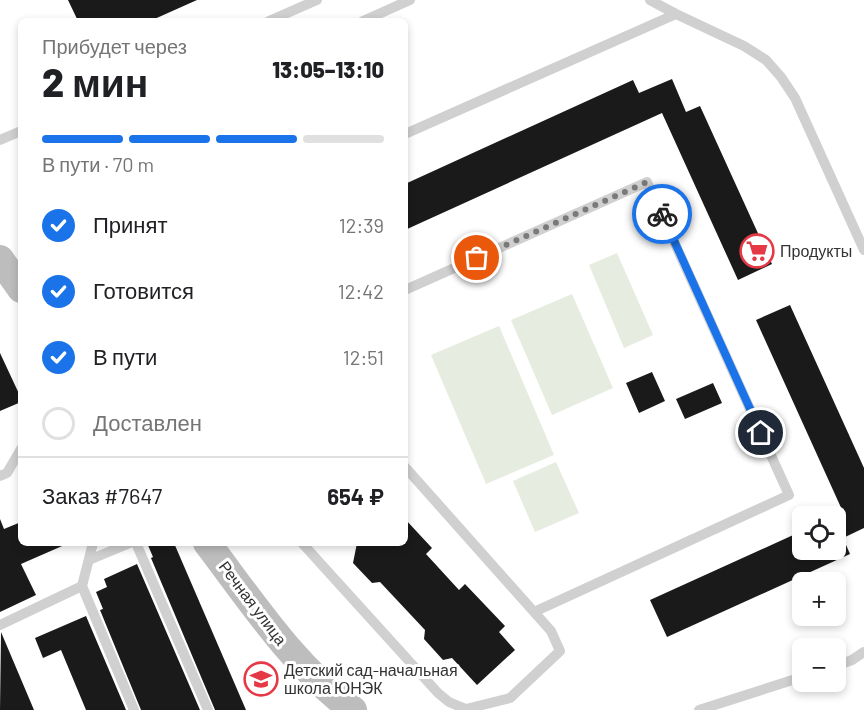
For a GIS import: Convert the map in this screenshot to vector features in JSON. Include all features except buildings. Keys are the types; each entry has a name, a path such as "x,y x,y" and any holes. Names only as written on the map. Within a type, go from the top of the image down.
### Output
{"street":[{"path":"6,261 18,283"},
{"name":"Речная улица","path":"209,546 286,647 328,690 353,710"}],"lane":[{"path":"276,18 317,0"},
{"path":"370,18 410,0"},
{"path":"650,0 744,46 766,60 781,77 795,98 864,250"},
{"path":"408,133 676,14"},
{"path":"0,140 18,132"},
{"path":"408,289 647,182 789,495 534,612"},
{"path":"0,476 7,473 18,453"},
{"path":"305,546 438,693 449,702 466,709 510,698 560,651 551,631 408,470"},
{"path":"92,546 82,586 134,710"},
{"path":"89,560 123,546"},
{"path":"137,546 208,710"},
{"path":"0,625 82,586"},
{"path":"846,662 864,652"},
{"path":"699,710 792,680"}],"shaded area":[{"path":"617,253 653,335 624,348 589,265"},
{"path":"572,294 613,388 552,415 511,320"},
{"path":"499,326 554,455 486,484 431,355"},
{"path":"556,462 579,513 535,532 513,481"}],"way so far":[{"path":"477,258 647,182 662,214"}],"place":[{"name":"Продукты","path":"757,251"},
{"name":"Детский сад-начальная школа ЮНЭК","path":"261,679"}],"route":[{"path":"662,214 761,433"}]}
